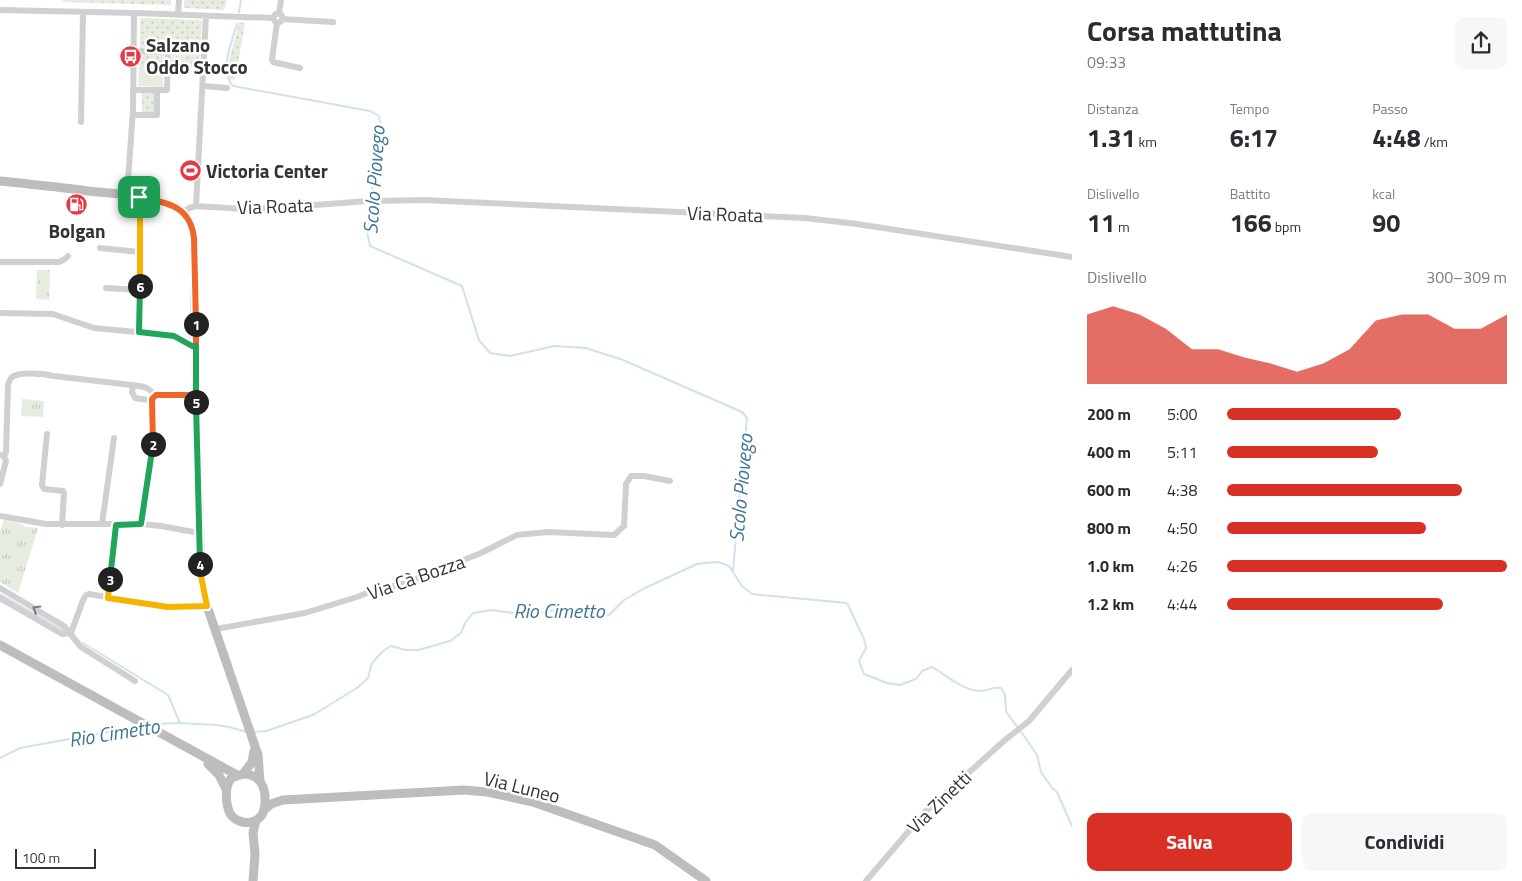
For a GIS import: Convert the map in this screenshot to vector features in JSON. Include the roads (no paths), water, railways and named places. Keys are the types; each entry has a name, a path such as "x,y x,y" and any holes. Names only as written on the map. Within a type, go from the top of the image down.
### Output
{"street":[{"path":"178,15 179,0"},
{"path":"281,0 272,62 300,68"},
{"path":"0,10 278,18 334,22"},
{"path":"81,122 83,12"},
{"path":"127,195 133,90 134,13"},
{"path":"184,213 189,208 196,206 206,16"},
{"path":"133,51 168,52 167,90 133,90"},
{"path":"203,86 227,88"},
{"path":"132,115 157,115 157,90"},
{"path":"0,181 139,197 170,205 184,213 191,225 194,238 201,576 207,606 258,756 260,781"},
{"path":"139,197 139,332"},
{"name":"Via Roata","path":"196,206 244,209 371,201 425,200 796,218 858,224 1072,257"},
{"path":"100,248 140,252"},
{"path":"0,262 59,262 65,260 68,256"},
{"path":"106,288 140,290"},
{"path":"0,313 53,314 94,328 174,336 192,346 196,346"},
{"path":"0,484 6,460 2,456 6,452 8,385 14,376 44,373 54,376 144,386 154,397 153,441 141,524"},
{"path":"133,385 132,392 135,398 144,400 154,397 196,395"},
{"path":"46,434 42,485 44,490 63,490 64,492 62,525"},
{"path":"102,524 114,438"},
{"name":"Via Cà Bozza","path":"216,629 304,613 377,590 404,584 482,553 517,535 548,532 614,535 624,526 626,484 631,476 670,481"},
{"path":"0,516 62,525 141,524 199,533"},
{"path":"108,598 116,525"},
{"path":"0,588 64,626 81,647 135,681"},
{"path":"71,633 76,616 86,595 92,594 168,607 207,606"},
{"path":"0,598 62,634 71,633"},
{"path":"0,645 194,752 240,774 253,775 262,783 264,810"},
{"name":"Via Zinetti","path":"866,881 932,804 1039,710 1072,670"},
{"path":"226,789 232,778 240,774 252,762 253,742"},
{"path":"194,752 214,769 223,782 232,818 248,822 256,820 271,804 283,800"},
{"name":"Via Luneo","path":"283,800 454,791 487,792 533,802 655,845 706,881"},
{"path":"264,792 283,800"},
{"path":"253,881 255,854 253,828 256,820"},
{"path":"238,821 254,844"}],"waterway":[{"name":"Scolo Piovego","path":"239,12 241,0"},
{"name":"Scolo Piovego","path":"237,24 227,64 229,80 233,86 370,111 379,116 380,122 367,232 370,246 462,286 479,340 490,353 510,356 554,346 586,348 623,360 742,412 747,418 733,570"},
{"name":"Rio Cimetto","path":"254,732 266,731 313,715 357,688 368,678 372,663 383,651 391,646 406,650 418,650 450,641 461,633 465,623 473,613 491,610 528,615 568,608 609,615 624,600 645,588 697,564 718,562 729,566 742,586 752,594 847,603 864,639 866,648 859,661 864,674 887,683 900,685 916,679 922,671 932,667 960,685 972,690 981,691 1001,688 1005,695 1006,711 1037,755 1041,772 1057,792 1072,826"},
{"path":"0,594 63,630"},
{"path":"83,643 168,695 180,723"},
{"name":"Rio Cimetto","path":"153,724 216,725 247,732"},
{"name":"Rio Cimetto","path":"0,758 20,748 141,726"}],"place":[{"name":"Salzano Oddo Stocco","path":"130,56"},
{"name":"Victoria Center","path":"190,171"},
{"name":"Bolgan","path":"77,205"}]}
